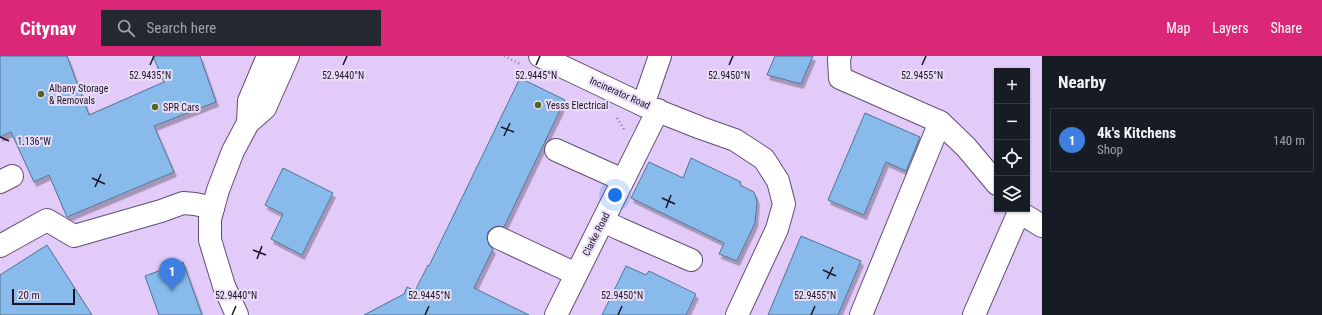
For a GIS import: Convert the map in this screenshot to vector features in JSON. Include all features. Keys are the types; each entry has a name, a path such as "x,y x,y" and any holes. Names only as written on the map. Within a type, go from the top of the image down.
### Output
{"street":[{"path":"248,123 249,101 268,56"},
{"path":"237,315 224,286 210,240 210,219 218,190 233,151 248,123 265,108 288,56"},
{"name":"Incinerator Road","path":"540,56 650,107 735,140 764,159 778,181 784,204 777,229 737,315"},
{"name":"Clarke Road","path":"556,315 623,180 650,107 660,56"},
{"path":"840,56 840,78 940,122 966,147 994,180"},
{"path":"861,315 940,122"},
{"path":"556,150 623,180"},
{"path":"0,246 47,220 74,236 161,211 183,203 213,208"},
{"path":"974,315 1017,212"},
{"path":"1021,212 1042,226"},
{"path":"603,220 691,260"},
{"path":"499,238 576,274"}],"building":[{"path":"0,56 67,56 89,115 164,82 153,56 200,56 216,102 154,126 174,172 67,217 49,175 34,182 11,132 0,137"},
{"path":"775,56 813,56 801,84 767,75"},
{"path":"520,78 565,100 504,227 498,226 492,228 488,232 487,239 489,245 493,249 474,288 529,315 364,315 404,294 407,287 415,291 428,265 429,266"},
{"path":"865,113 920,137 906,171 886,162 864,215 828,200"},
{"path":"691,158 741,182 740,185 754,192 757,201 755,223 737,261 719,254 724,243 631,198 649,162 683,178"},
{"path":"283,168 333,193 302,255 271,239 283,214 265,205"},
{"path":"801,236 861,261 838,315 768,315"},
{"path":"47,245 92,315 0,315 0,275"},
{"path":"183,262 202,315 159,315 145,276"},
{"path":"626,266 646,275 649,271 696,294 686,315 602,315"}],"place":[{"name":"Albany Storage & Removals","path":"41,94"},
{"name":"Yesss Electrical","path":"538,105"},
{"name":"SPR Cars","path":"155,107"},
{"name":"4k's Kitchens","path":"172,291"}]}
